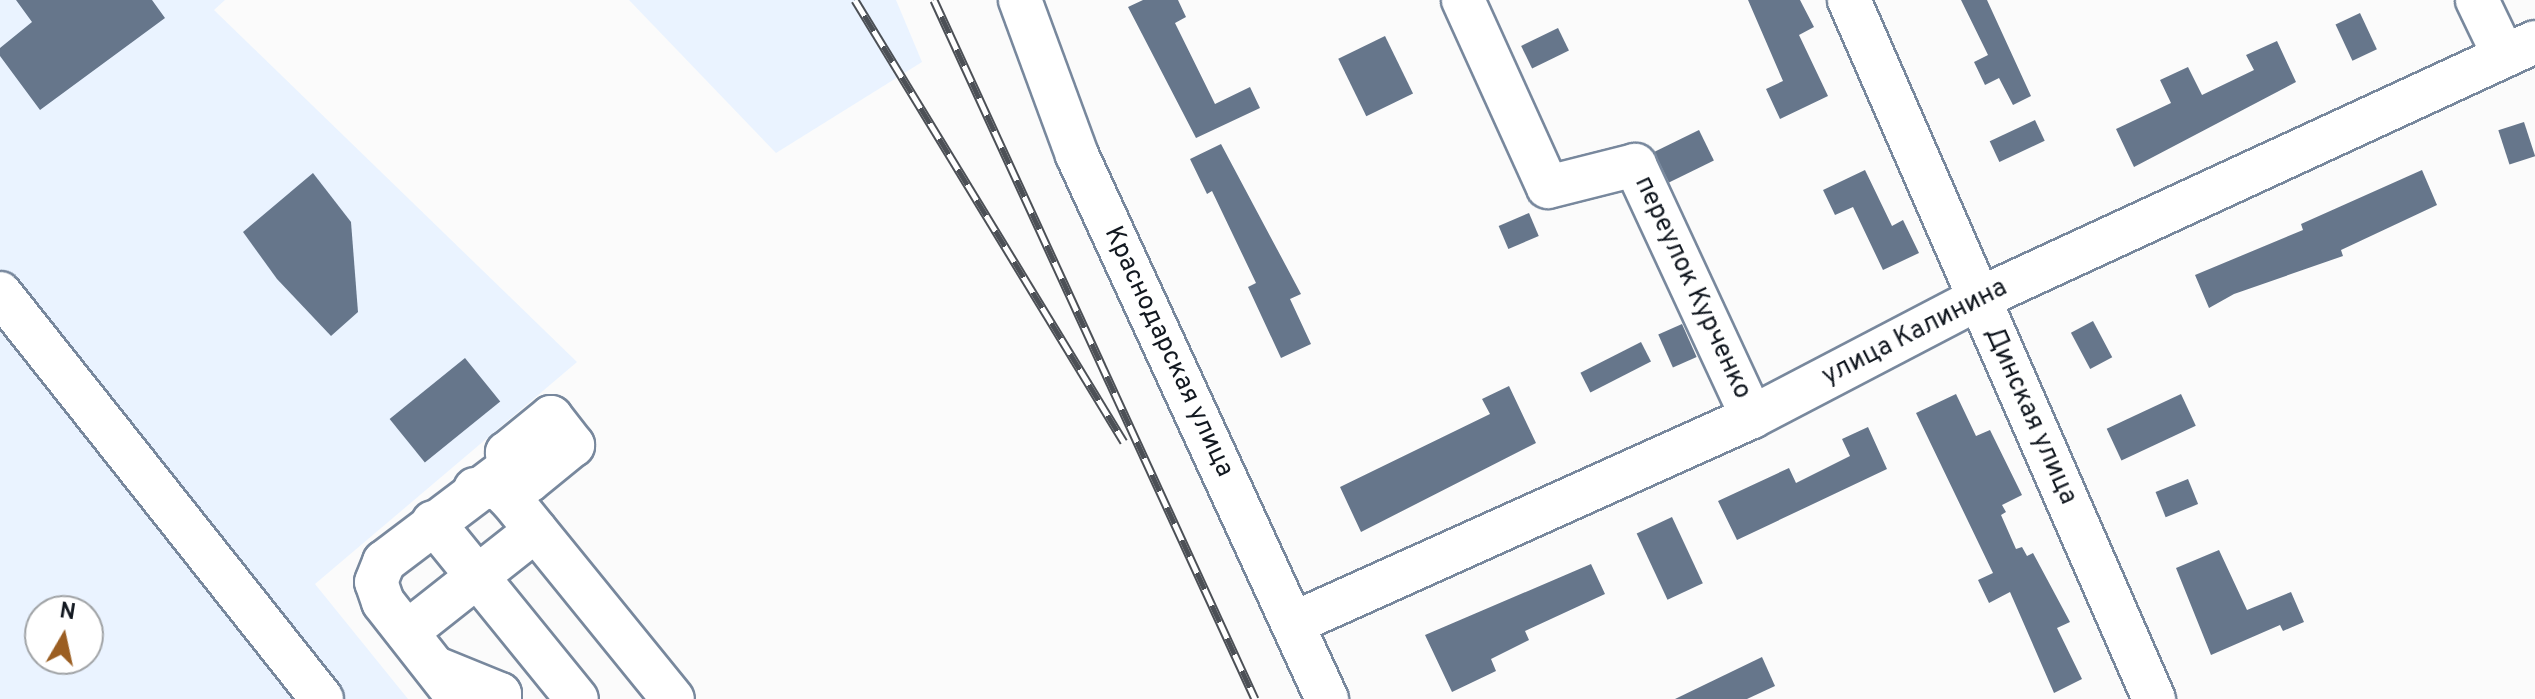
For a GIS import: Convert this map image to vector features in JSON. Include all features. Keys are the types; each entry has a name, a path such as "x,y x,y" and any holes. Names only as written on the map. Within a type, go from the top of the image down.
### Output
{"street":[{"name":"Краснодарская улица","path":"1020,0 1077,155 1327,699"},
{"name":"переулок Курченко","path":"1463,0 1548,187 1635,165 1752,417"},
{"name":"Динская улица","path":"1849,0 2154,699"},
{"path":"2477,0 2520,49"},
{"name":"улица Калинина","path":"1294,623 1752,417 1978,299 2520,49"},
{"path":"0,293 322,699"},
{"path":"500,699 500,694 447,683 383,602 376,582 384,562 433,522 512,491"},
{"path":"407,632 476,578 512,491"},
{"path":"512,491 673,699"},
{"path":"433,522 577,699"},
{"path":"630,645 629,676 644,699"}],"shaded area":[{"path":"0,0 225,0 214,10 577,362 315,584 408,699 0,699"},
{"path":"629,0 896,0 922,62 776,153"}],"building":[{"path":"16,0 152,0 165,18 40,110 0,56 0,48 32,22"},
{"path":"1143,0 1178,0 1186,17 1175,23 1215,104 1250,87 1260,108 1196,138 1128,7"},
{"path":"1748,0 1800,0 1814,27 1799,35 1828,96 1780,119 1766,89 1783,81"},
{"path":"1961,0 1987,0 2031,96 2013,105 1999,78 1985,85 1974,62 1988,55"},
{"path":"2360,13 2377,49 2352,61 2336,24"},
{"path":"1558,28 1569,50 1532,68 1521,46"},
{"path":"1385,36 1413,94 1366,116 1338,59"},
{"path":"2277,41 2296,82 2134,167 2116,129 2171,103 2160,80 2188,67 2202,95 2254,70 2246,55"},
{"path":"2035,120 2045,141 1999,162 1990,141"},
{"path":"2524,122 2535,156 2509,165 2498,130"},
{"path":"1699,130 1714,161 1669,182 1654,152"},
{"path":"1221,144 1301,294 1290,299 1311,344 1281,358 1248,287 1256,283 1212,191 1207,194 1190,159"},
{"path":"1865,170 1892,226 1903,220 1919,253 1883,270 1853,207 1835,215 1823,190"},
{"path":"2422,170 2437,205 2341,250 2343,256 2234,294 2209,308 2195,275 2303,230 2301,224"},
{"path":"313,173 351,222 358,312 331,336 277,279 243,232"},
{"path":"1529,213 1539,236 1508,249 1499,226"},
{"path":"2093,321 2112,357 2090,369 2071,333"},
{"path":"1682,324 1697,357 1673,367 1658,335"},
{"path":"1641,342 1651,362 1590,392 1580,373"},
{"path":"465,358 500,402 425,463 390,419"},
{"path":"1509,386 1536,443 1361,532 1340,487 1490,414 1482,399"},
{"path":"1956,394 1976,436 1990,430 2022,495 2002,505 2006,512 2001,515 2016,549 2022,547 2027,556 2033,553 2070,622 2057,628 2082,679 2054,693 2010,592 1989,603 1978,580 1993,573 1916,413"},
{"path":"2181,394 2196,426 2121,460 2107,429"},
{"path":"1868,427 1887,469 1737,540 1718,501 1789,468 1796,483 1850,456 1842,439"},
{"path":"2188,479 2198,504 2166,517 2156,492"},
{"path":"1672,517 1703,583 1668,600 1637,533"},
{"path":"2219,550 2247,610 2291,592 2304,622 2283,631 2280,625 2211,655 2176,568"},
{"path":"1591,564 1605,594 1525,631 1529,640 1491,659 1496,671 1452,692 1425,635"},
{"path":"1762,657 1775,686 1747,699 1675,699"}],"railway":[{"path":"855,0 1124,442"},
{"path":"934,0 1255,699"}]}
